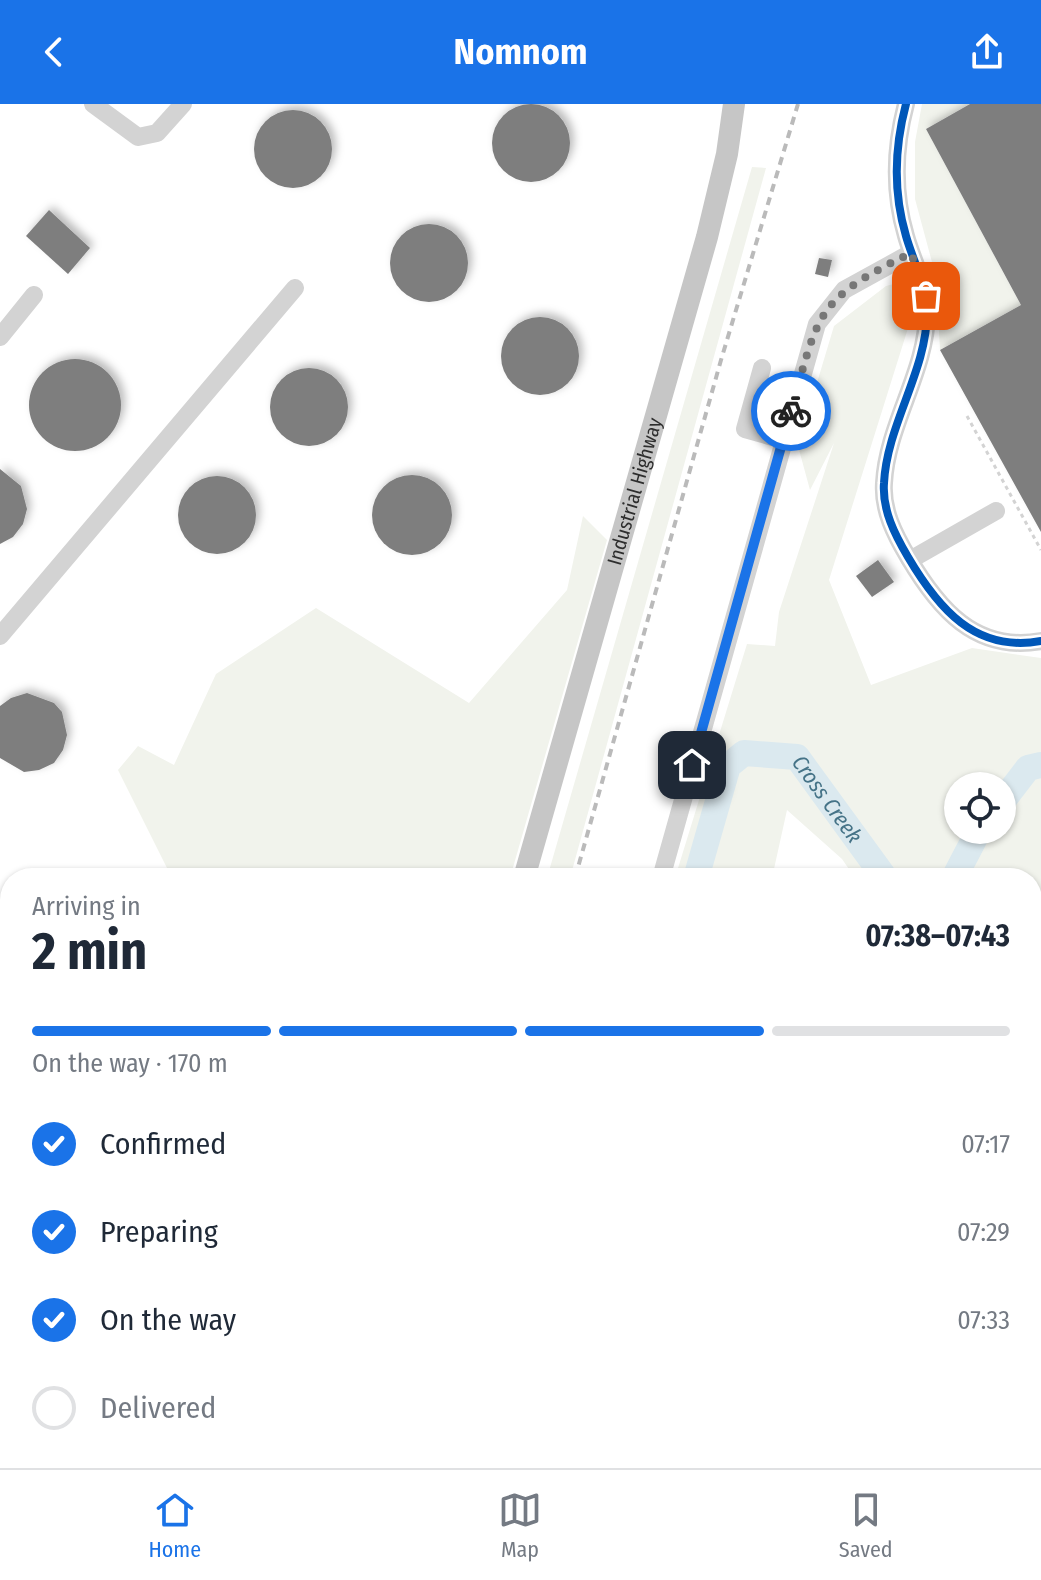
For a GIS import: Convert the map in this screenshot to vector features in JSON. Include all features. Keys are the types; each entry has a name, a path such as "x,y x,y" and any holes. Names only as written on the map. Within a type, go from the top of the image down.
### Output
{"main road":[{"name":"Industrial Highway","path":"527,868 707,237 727,154 734,104"}],"street":[{"path":"93,104 138,137 157,133 183,104"},
{"path":"906,104 897,140 896,182 911,253 926,296 927,322 883,484 888,514 910,560 937,603 962,626 1004,641 1041,641"},
{"path":"664,868 811,339 824,312 854,282 911,253"},
{"path":"0,636 295,288"},
{"path":"0,337 34,295"},
{"path":"762,368 745,429 783,440"},
{"path":"910,560 996,511"}],"path":[{"path":"967,416 1041,550"}],"shaded area":[{"path":"922,104 970,104 926,129 1021,305 940,350 936,277 915,199 915,142"},
{"path":"752,167 766,168 573,868 550,868"},
{"path":"905,281 914,309 829,580 871,685 972,648 1041,658 1041,868 848,868 787,810 774,868 678,868 747,644 775,646 779,612 834,443 810,490 798,446 834,326 886,286"},
{"path":"583,516 607,540 513,868 167,868 118,770 138,746 174,765 216,674 316,608 469,703 567,590"}],"building":[{"path":"531,104 546,107 558,116 567,128 570,143 567,158 558,170 546,179 531,182 516,179 504,170 495,158 492,143 495,128 504,116 516,107"},
{"path":"970,104 1041,104 1041,532 940,350 1021,305 926,129"},
{"path":"293,110 308,113 320,122 329,134 332,149 329,164 320,176 308,185 293,188 278,185 266,176 257,164 254,149 257,134 266,122 278,113"},
{"path":"49,210 90,248 68,274 26,236"},
{"path":"429,224 444,227 456,236 465,248 468,263 465,278 456,290 444,299 429,302 414,299 402,290 393,278 390,263 393,248 402,236 414,227"},
{"path":"819,258 832,260 828,277 815,274"},
{"path":"540,317 555,320 567,329 576,341 579,356 576,371 567,383 555,392 540,395 525,392 513,383 504,371 501,356 504,341 513,329 525,320"},
{"path":"75,359 93,363 107,373 117,387 121,405 117,423 107,437 93,447 75,451 57,447 43,437 33,423 29,405 33,387 43,373 57,363"},
{"path":"309,368 324,371 336,380 345,392 348,407 345,422 336,434 324,443 309,446 294,443 282,434 273,422 270,407 273,392 282,380 294,371"},
{"path":"0,469 21,486 27,509 23,524 13,537 0,544"},
{"path":"404,475 420,475 441,486 452,507 452,523 441,544 420,555 404,555 390,549 378,537 372,523 372,507 378,493 390,481"},
{"path":"217,476 232,479 244,488 253,500 256,515 253,530 244,542 232,551 217,554 202,551 190,542 181,530 178,515 181,500 190,488 202,479"},
{"path":"878,560 894,582 872,597 856,576"},
{"path":"27,693 54,703 62,712 67,735 63,750 54,763 24,772 0,758 0,706 11,698"}],"waterway":[{"name":"Cross Creek","path":"699,868 728,766 744,753 797,757 878,868"},
{"name":"Cross Creek","path":"1016,784 1028,768 1041,765"},
{"name":"Cross Creek","path":"959,868 972,844"}],"railway":[{"path":"578,868 721,360 798,104"}],"cycle path":[{"path":"906,104 897,154 897,187 902,220 922,283 927,312 921,355 887,461 884,483 887,512 898,540 920,576 961,623 997,640 1018,643 1041,641"}],"way so far":[{"path":"791,411 817,324 844,290 868,274 911,253 926,296"}],"route":[{"path":"692,765 791,411"}]}
